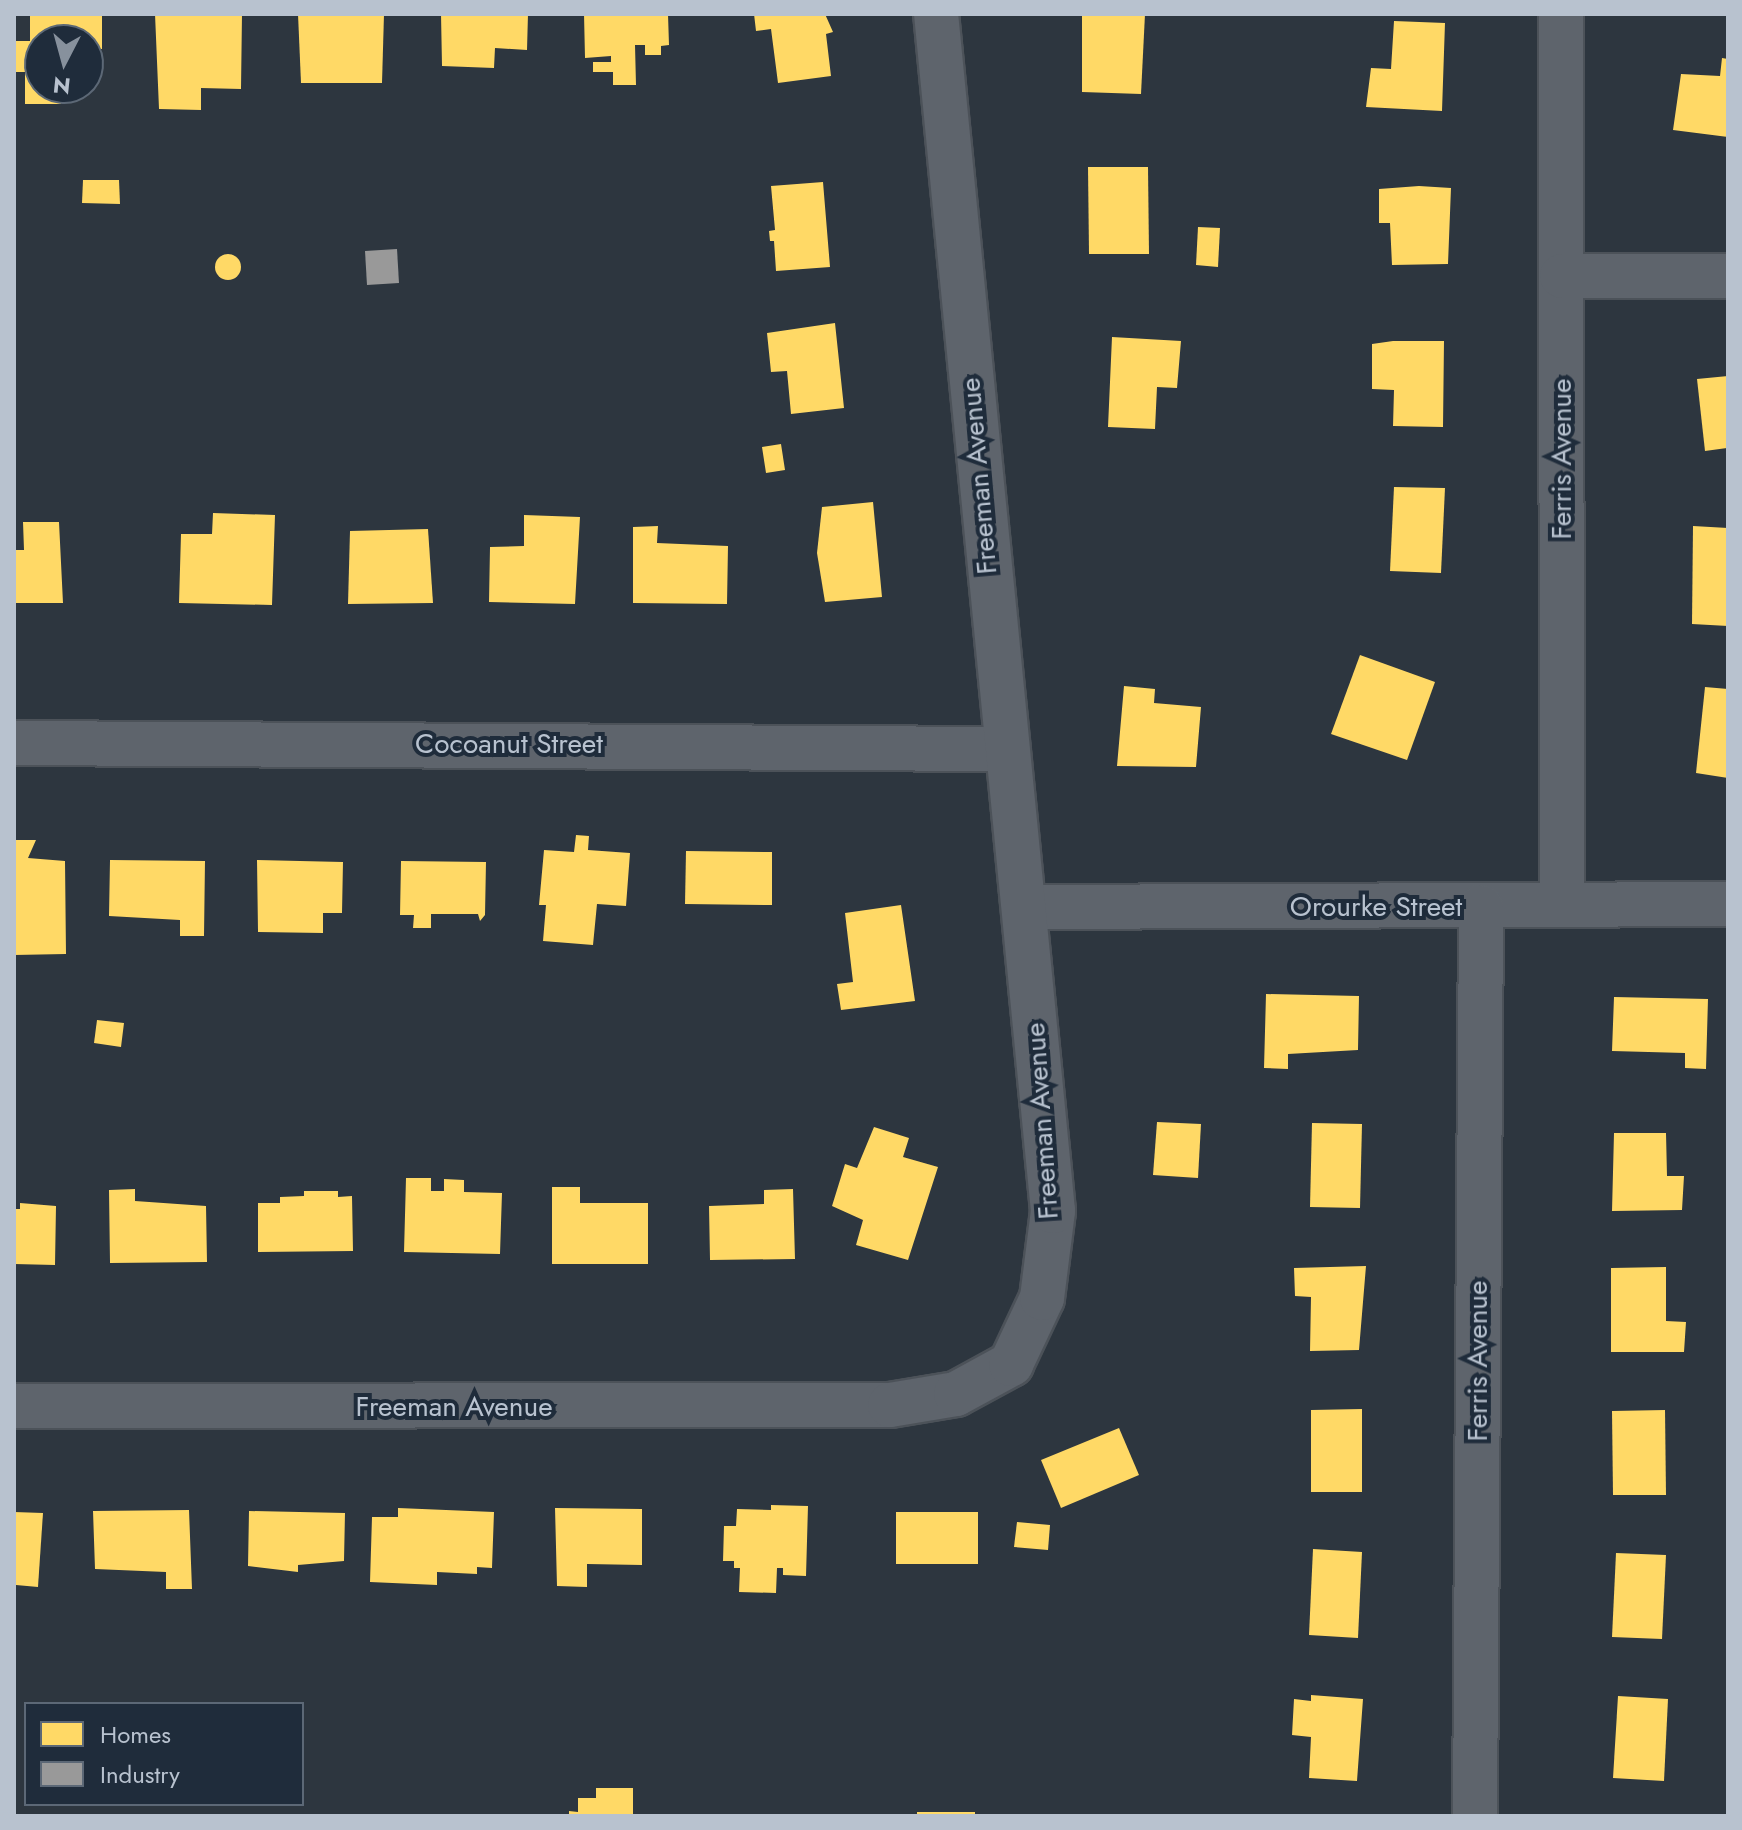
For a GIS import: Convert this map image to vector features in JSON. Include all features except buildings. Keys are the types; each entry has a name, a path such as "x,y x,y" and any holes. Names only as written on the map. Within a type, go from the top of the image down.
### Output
{"street":[{"name":"Freeman Avenue","path":"14,1406 700,1408 890,1405 956,1394 1011,1364 1042,1298 1053,1211 1024,907 1005,749 936,14"},
{"name":"Ferris Avenue","path":"1561,14 1562,904"},
{"path":"1562,276 1728,276"},
{"name":"Cocoanut Street","path":"14,743 1005,749"},
{"name":"Orourke Street","path":"1024,907 1728,904"},
{"name":"Ferris Avenue","path":"1475,1816 1481,907"}]}
